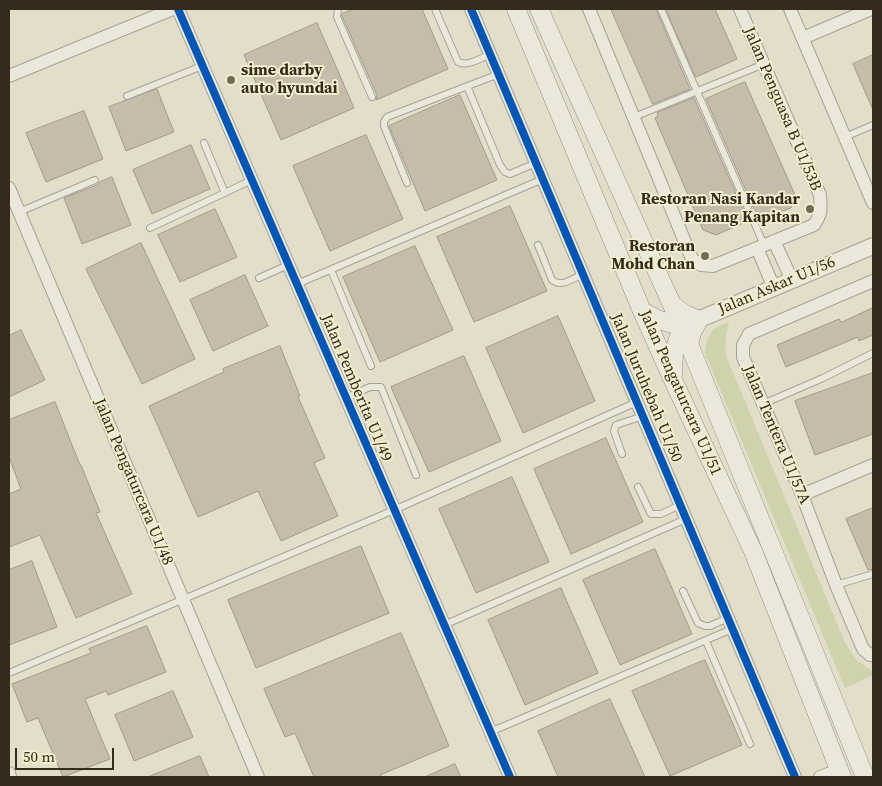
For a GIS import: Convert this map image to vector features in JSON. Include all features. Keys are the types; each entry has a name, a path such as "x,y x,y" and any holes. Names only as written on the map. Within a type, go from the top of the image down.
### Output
{"main road":[{"name":"Jalan Pengaturcara U1/51","path":"516,9 642,311 753,552 840,774"},
{"name":"Jalan Pengaturcara U1/51","path":"539,9 682,327 864,777"},
{"path":"672,306 699,320 692,332 689,345"},
{"path":"642,311 657,319 682,327 674,352 673,380"}],"street":[{"path":"9,76 173,9"},
{"name":"Jalan Pemberita U1/49","path":"178,9 510,777"},
{"name":"Jalan Juruhebah U1/50","path":"471,9 795,777"},
{"name":"Jalan Penguasa B U1/53B","path":"589,9 692,259 701,265 713,266 814,225 819,218 821,210 820,195 740,9"},
{"path":"790,9 873,203"},
{"path":"803,38 871,9"},
{"name":"Jalan Pengaturcara U1/48","path":"9,188 258,777"},
{"path":"765,245 792,280"},
{"path":"765,245 774,288"},
{"name":"Jalan Askar U1/56","path":"682,327 873,246"},
{"name":"Jalan Tentera U1/57A","path":"873,281 748,334 743,345 743,357 802,495 863,649 873,656"},
{"path":"802,495 873,465"},
{"path":"9,773 10,777"},
{"path":"820,777 840,774"}],"lane":[{"path":"338,9 337,16 372,97"},
{"path":"435,9 458,62 462,64 471,62 490,54"},
{"path":"661,9 765,245"},
{"path":"634,117 764,64"},
{"path":"126,96 202,66"},
{"path":"407,183 384,126 386,117 499,74"},
{"path":"467,86 500,165 505,172 510,174 536,163"},
{"path":"845,138 873,125"},
{"path":"204,144 226,193"},
{"path":"297,284 543,179"},
{"path":"19,212 95,180"},
{"path":"150,228 252,180"},
{"path":"538,245 552,280 556,283 564,283 583,274"},
{"path":"259,278 288,266"},
{"path":"331,270 371,366"},
{"path":"764,404 873,353"},
{"path":"346,398 370,387 381,387 416,475"},
{"path":"9,673 394,510 637,402"},
{"path":"622,454 614,430 616,425 643,416"},
{"path":"638,488 651,514 661,514 680,505"},
{"path":"444,625 686,519"},
{"path":"836,584 873,574"},
{"path":"683,591 698,623 710,626 730,623"},
{"path":"490,732 706,641 730,623"},
{"path":"706,641 750,744"}],"green space":[{"path":"729,322 725,353 845,643 857,661 873,671 873,675 845,688 705,353 707,340 713,329"}],"building":[{"path":"354,9 422,9 448,69 376,100 377,95 342,16 342,14"},
{"path":"611,9 656,9 690,89 653,104"},
{"path":"666,9 715,9 737,59 696,77"},
{"path":"317,23 354,108 281,140 244,55"},
{"path":"873,55 873,110 853,64"},
{"path":"745,82 795,195 791,208 760,219 757,216 706,99"},
{"path":"157,89 174,132 126,151 109,107"},
{"path":"460,95 497,180 425,211 389,126"},
{"path":"694,98 748,221 716,235 703,230 655,118 658,116 657,113"},
{"path":"84,111 103,159 46,182 26,133"},
{"path":"366,135 403,219 330,251 293,166"},
{"path":"191,145 210,189 152,214 133,170"},
{"path":"112,177 131,225 82,244 64,198"},
{"path":"510,206 547,291 474,322 437,237"},
{"path":"215,209 237,257 180,282 158,235"},
{"path":"141,243 195,359 142,384 86,269"},
{"path":"415,246 453,330 380,362 343,277"},
{"path":"245,275 268,326 213,351 190,300"},
{"path":"873,308 873,335 859,341 858,337 786,367 777,345 839,319 841,322"},
{"path":"558,316 595,401 523,433 486,348"},
{"path":"21,330 45,380 9,397 9,336"},
{"path":"280,346 300,396 298,397 325,458 314,463 338,516 281,541 258,491 198,517 149,406 224,372 223,369"},
{"path":"464,356 501,441 429,472 391,387"},
{"path":"873,373 873,434 815,455 795,401"},
{"path":"55,402 100,512 96,513 132,594 76,618 40,535 9,547 9,494 21,489 9,457 9,420"},
{"path":"606,438 643,522 571,554 534,469"},
{"path":"512,477 549,562 476,593 439,509"},
{"path":"873,508 873,569 868,570 846,519"},
{"path":"361,546 389,613 256,668 228,600"},
{"path":"655,549 692,634 620,665 583,580"},
{"path":"32,561 57,627 9,645 9,570"},
{"path":"561,588 598,673 525,705 488,620"},
{"path":"147,626 166,672 108,695 106,691 85,699 110,759 63,777 38,718 27,722 12,684 91,653 89,649"},
{"path":"401,633 449,746 380,775 381,777 314,777 295,733 285,737 264,689"},
{"path":"705,660 742,745 670,776 632,691"},
{"path":"173,691 193,737 134,761 115,715"},
{"path":"610,699 645,777 558,777 538,731"},
{"path":"200,756 209,777 148,777"},
{"path":"455,764 461,777 425,777"}],"cycle path":[{"path":"178,9 510,777"},
{"path":"471,9 795,777"}],"place":[{"name":"sime darby auto hyundai","path":"231,80"},
{"name":"Restoran Nasi Kandar Penang Kapitan","path":"810,209"},
{"name":"Restoran Mohd Chan","path":"705,256"}]}
